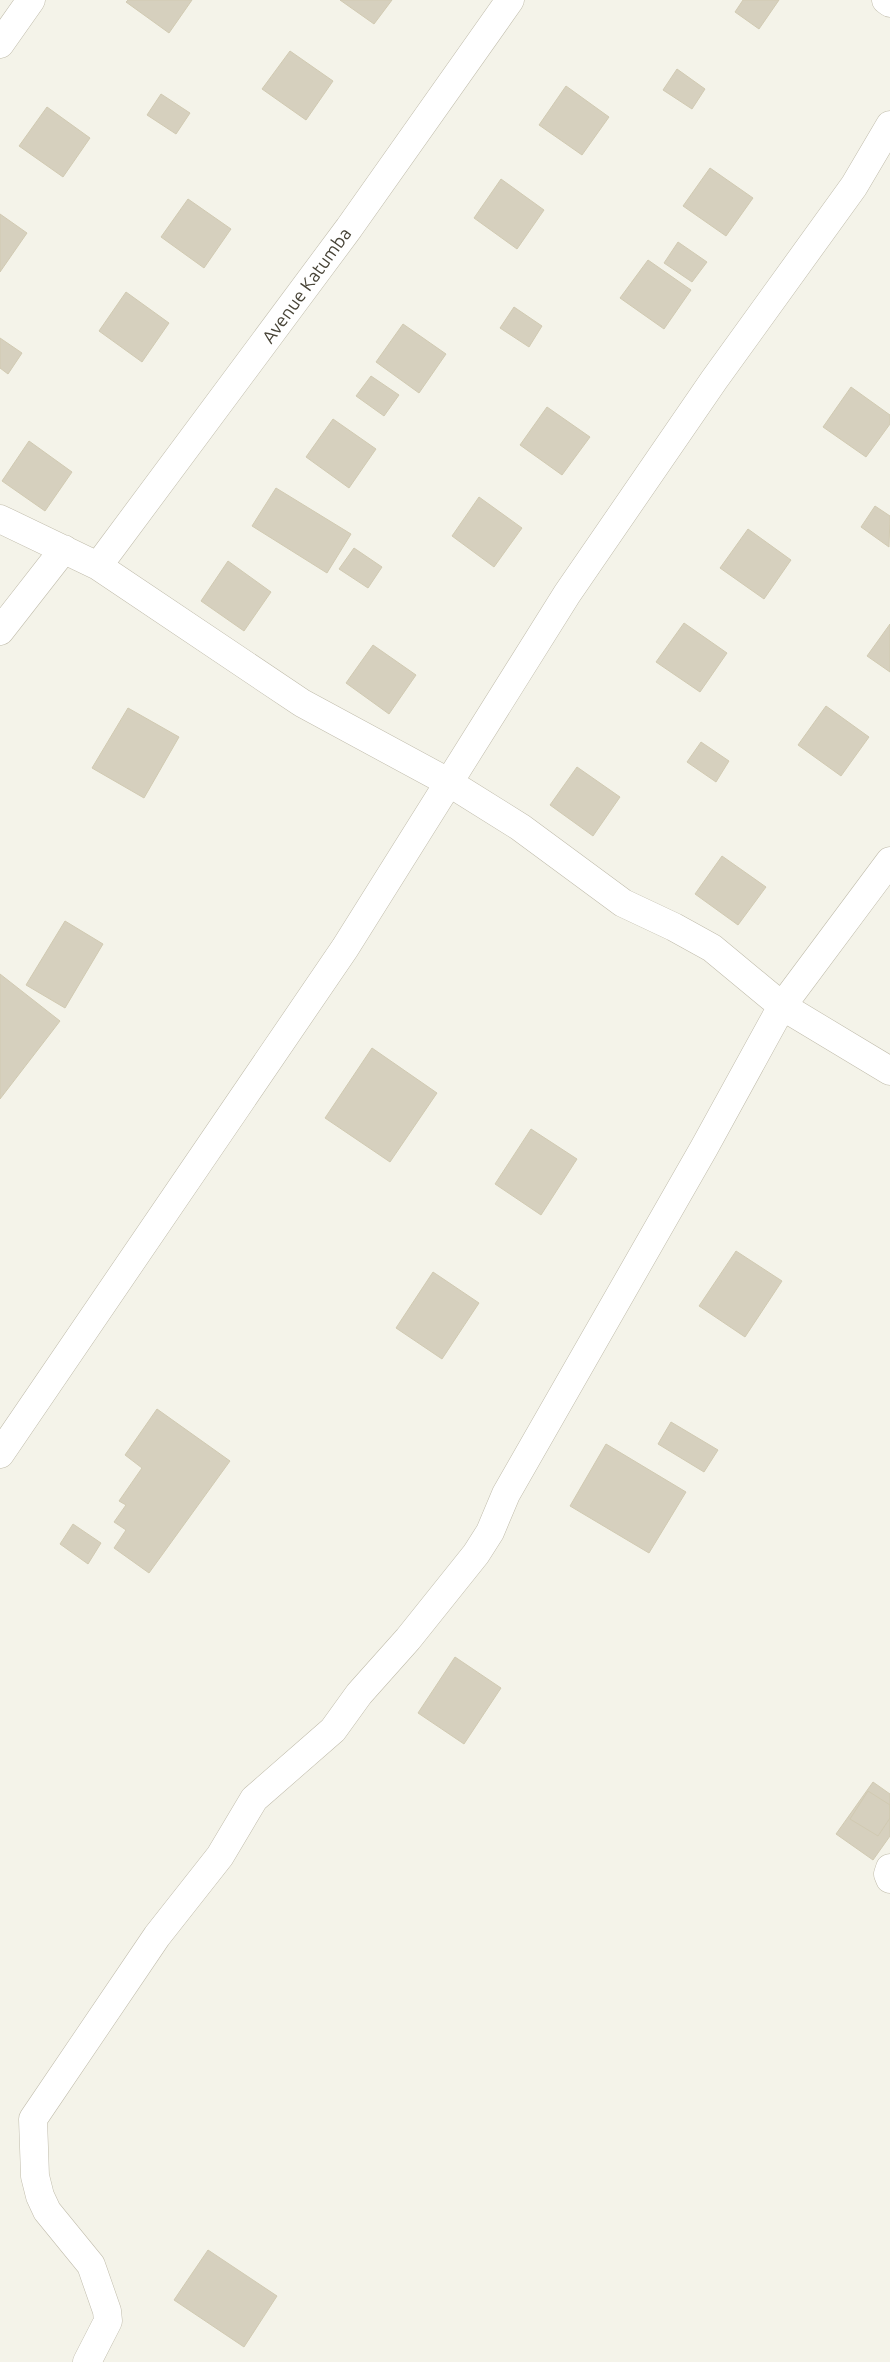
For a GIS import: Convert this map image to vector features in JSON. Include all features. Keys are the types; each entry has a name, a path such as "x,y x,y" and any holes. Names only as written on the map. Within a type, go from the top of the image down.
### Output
{"street":[{"path":"0,44 31,0"},
{"name":"Avenue Katumba","path":"98,566 349,228 510,0"},
{"path":"886,0 890,2"},
{"path":"0,1454 345,948 567,594 714,380 854,186 890,125"},
{"path":"0,519 98,566 302,703 448,782 520,827 623,903 674,927 712,948 782,1006 890,1071"},
{"path":"0,631 64,549"},
{"path":"87,2362 108,2321 106,2311 90,2265 48,2211 40,2196 35,2176 33,2119 156,1936 220,1856 254,1799 333,1730 359,1694 408,1639 476,1554 490,1532 506,1494 704,1148 782,1006 890,861"},
{"path":"890,1868 888,1874 890,1879"}],"building":[{"path":"128,0 192,0 169,33 126,2"},
{"path":"340,0 392,0 374,24"},
{"path":"743,0 779,0 759,29 735,12"},
{"path":"290,51 333,81 306,120 262,89"},
{"path":"677,69 705,89 692,109 663,90"},
{"path":"566,86 609,117 582,155 539,125"},
{"path":"161,94 190,113 176,134 147,115"},
{"path":"47,107 90,138 63,177 19,146"},
{"path":"710,168 753,198 726,236 683,206"},
{"path":"501,179 544,210 517,249 474,218"},
{"path":"188,199 231,229 204,268 161,237"},
{"path":"0,214 27,233 0,272"},
{"path":"678,242 707,262 692,282 664,263"},
{"path":"648,260 691,290 664,329 620,298"},
{"path":"126,292 169,323 142,362 99,331"},
{"path":"514,307 542,326 529,347 500,328"},
{"path":"403,324 446,354 419,393 376,362"},
{"path":"0,338 22,353 8,374 0,368"},
{"path":"371,376 399,395 384,416 356,396"},
{"path":"851,387 890,415 890,424 866,457 823,427"},
{"path":"547,407 590,437 562,475 520,445"},
{"path":"333,419 376,449 349,488 306,457"},
{"path":"29,441 72,472 45,511 2,481"},
{"path":"276,488 351,534 327,573 252,526"},
{"path":"479,497 522,528 494,567 452,536"},
{"path":"875,506 890,516 889,547 861,527"},
{"path":"748,529 791,560 764,599 720,568"},
{"path":"354,548 382,567 368,588 339,569"},
{"path":"228,561 271,592 244,631 201,601"},
{"path":"684,623 727,653 700,692 656,662"},
{"path":"890,624 890,672 867,656"},
{"path":"373,645 416,675 389,714 346,683"},
{"path":"826,706 869,737 841,776 798,745"},
{"path":"128,708 179,737 144,798 92,768"},
{"path":"701,742 729,761 716,782 687,762"},
{"path":"577,767 620,797 593,836 550,805"},
{"path":"722,856 766,887 738,925 695,894"},
{"path":"65,921 103,944 65,1008 26,985"},
{"path":"0,974 60,1021 0,1099"},
{"path":"372,1048 437,1093 390,1162 325,1118"},
{"path":"531,1129 577,1159 541,1215 495,1184"},
{"path":"736,1251 782,1281 745,1337 699,1306"},
{"path":"433,1272 479,1303 442,1359 396,1328"},
{"path":"157,1409 230,1461 149,1573 114,1548 126,1530 114,1522 126,1505 119,1501 142,1468 125,1455"},
{"path":"671,1422 718,1450 704,1472 658,1444"},
{"path":"606,1444 686,1492 649,1553 570,1506"},
{"path":"73,1524 101,1543 88,1564 60,1544"},
{"path":"455,1657 501,1688 464,1744 418,1713"},
{"path":"873,1782 890,1794 890,1836 873,1860 836,1834"},
{"path":"868,1791 890,1805 890,1818 878,1836 850,1819"},
{"path":"208,2250 277,2296 244,2347 174,2300"}]}
